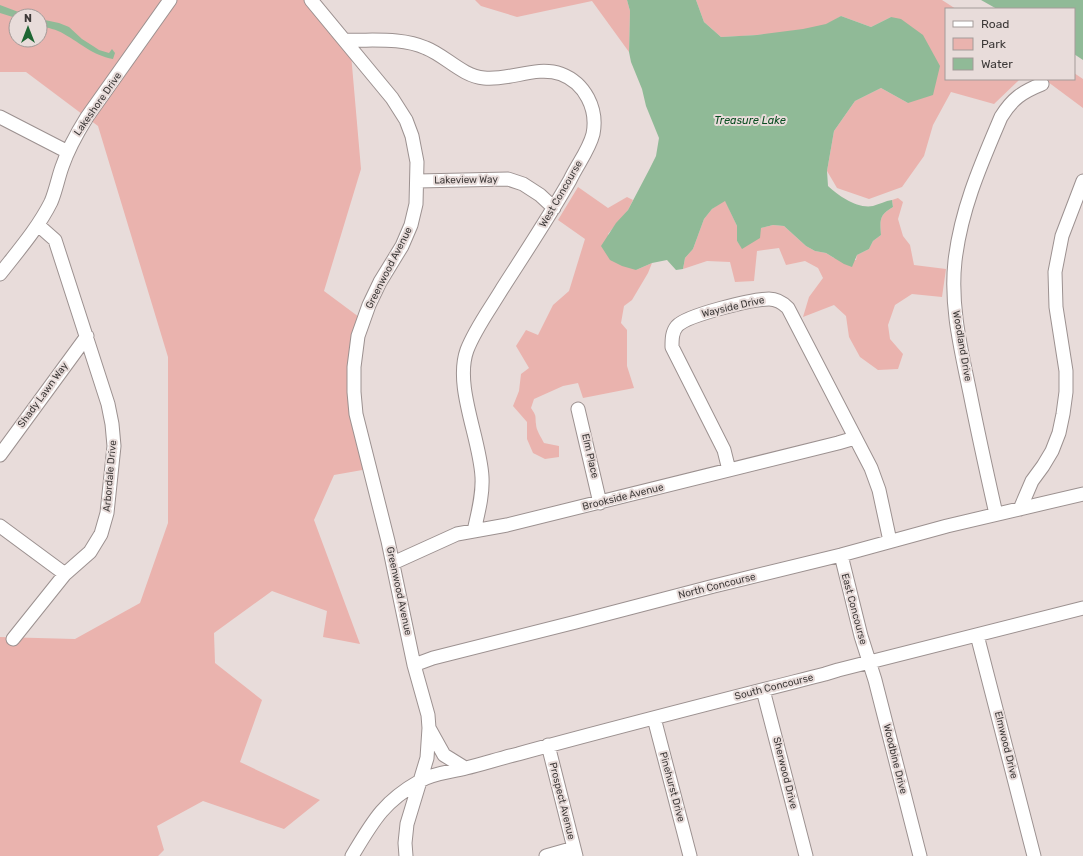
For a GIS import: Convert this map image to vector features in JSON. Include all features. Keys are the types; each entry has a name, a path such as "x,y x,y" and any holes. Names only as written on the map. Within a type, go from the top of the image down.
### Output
{"street":[{"name":"Lakeshore Drive","path":"0,274 38,225 52,200 68,152 87,117 170,0"},
{"name":"Greenwood Avenue","path":"311,0 346,40 392,98 406,120 415,150 418,181 416,204 411,225 402,246 380,282 369,305 358,336 354,367 356,414 393,563 414,665 428,715 429,728 427,758 407,824 405,843 406,856"},
{"name":"West Concourse","path":"346,40 397,41 419,45 439,55 464,72 484,78 500,78 546,71 562,74 576,83 588,97 592,106 594,124 592,136 587,148 554,208 470,342 464,358 462,371 464,387 479,454 482,476 481,498 474,531"},
{"name":"Woodland Drive","path":"996,514 958,337 954,297 955,261 967,200 1001,117 1015,98 1025,91 1042,84"},
{"path":"0,117 68,152"},
{"name":"Lakeview Way","path":"418,181 508,179 524,184 540,195 554,208"},
{"path":"1020,509 1032,481 1052,451 1059,433 1063,414 1066,392 1066,371 1056,307 1055,272 1062,236 1083,181"},
{"name":"Arbordale Drive","path":"13,640 65,574 86,556 97,542 105,524 109,502 114,446 108,404 55,240 38,225"},
{"name":"Wayside Drive","path":"729,470 724,450 672,347 673,332 677,326 694,316 737,305 770,299 776,300 788,308 875,477 890,541"},
{"name":"Shady Lawn Way","path":"0,455 87,336"},
{"name":"Elm Place","path":"578,409 600,503"},
{"name":"Brookside Avenue","path":"393,563 457,534 507,525 600,503 855,438"},
{"name":"North Concourse","path":"414,665 433,658 890,541 1083,494"},
{"path":"0,526 65,574"},
{"name":"East Concourse","path":"840,555 860,636 869,662"},
{"name":"South Concourse","path":"352,856 371,824 384,808 399,794 421,780 443,772 465,768 548,745 1083,608"},
{"name":"Elmwood Drive","path":"977,635 1034,856"},
{"name":"Woodbine Drive","path":"869,662 876,680 920,856"},
{"name":"Sherwood Drive","path":"763,690 806,856"},
{"name":"Pinehurst Drive","path":"654,718 690,856"},
{"name":"Greenwood Avenue","path":"429,728 444,755 465,768"},
{"name":"Prospect Avenue","path":"548,745 575,852"},
{"path":"546,856 575,852"}],"green space":[{"path":"0,0 321,0 315,5 351,54 361,169 324,291 363,320 354,411 368,469 334,475 314,520 360,644 323,637 327,611 272,591 214,633 215,663 262,700 240,762 320,800 284,829 203,801 157,826 164,850 158,856 0,856 0,637 75,639 140,603 168,523 168,357 98,126 26,72 0,72"},
{"path":"475,0 627,0 630,11 629,52 592,1 517,17 481,6"},
{"path":"696,0 942,0 954,8 945,8 945,80 1019,80 994,104 951,92 933,125 924,156 902,187 869,199 837,188 827,171 834,131 855,101 881,88 908,103 891,17 871,27 841,16 825,25 813,28 774,34 721,37 704,22"},
{"path":"1075,74 1083,79 1083,108 1045,80 1075,80"},
{"path":"578,187 608,208 627,197 633,200 628,210 608,234 636,270 652,263 648,273 632,300 624,306 621,323 627,330 627,366 634,388 583,398 578,383 563,386 534,399 531,408 536,417 536,426 540,436 544,443 559,446 559,457 545,459 533,453 527,439 527,422 513,406 519,391 521,374 529,368 516,346 526,330 538,335 553,305 569,291 585,239 558,220"},
{"path":"898,198 903,202 898,219 903,236 910,245 914,265 946,269 942,297 912,294 895,305 888,325 890,339 903,354 898,369 878,370 860,357 849,337 846,316 834,305 803,317 809,297 823,278 818,268 805,261 786,265 779,248 757,251 754,281 735,282 730,262 707,261 683,269 685,258 693,249 704,219 712,209 725,200 737,226 737,241 742,248 750,243 761,228 773,225 784,226 806,246 815,251 826,253 834,258 856,260 857,255 869,249 873,241 881,235 881,218 893,207 892,200"}],"water":[{"name":"Treasure Lake","path":"627,0 696,0 704,22 721,37 757,35 803,29 826,24 841,16 871,27 891,17 901,19 923,35 940,66 933,95 908,103 881,88 855,101 834,131 827,171 828,186 843,198 861,206 873,206 892,200 893,207 881,218 881,235 873,241 869,249 857,255 852,267 826,253 815,251 806,246 784,226 773,225 761,228 760,238 742,249 737,241 737,226 725,201 712,209 704,219 693,249 685,258 683,269 676,270 667,260 652,263 636,270 622,266 610,260 601,246 616,223 628,210 656,156 659,138 631,62 629,52 630,11"},
{"path":"981,0 1083,0 1083,60 1075,55 1075,8 995,8"},
{"path":"0,5 8,8 8,16 0,13"},
{"path":"48,21 69,27 82,39 99,50 109,53 112,49 115,53 113,59 99,55 48,28"}]}
